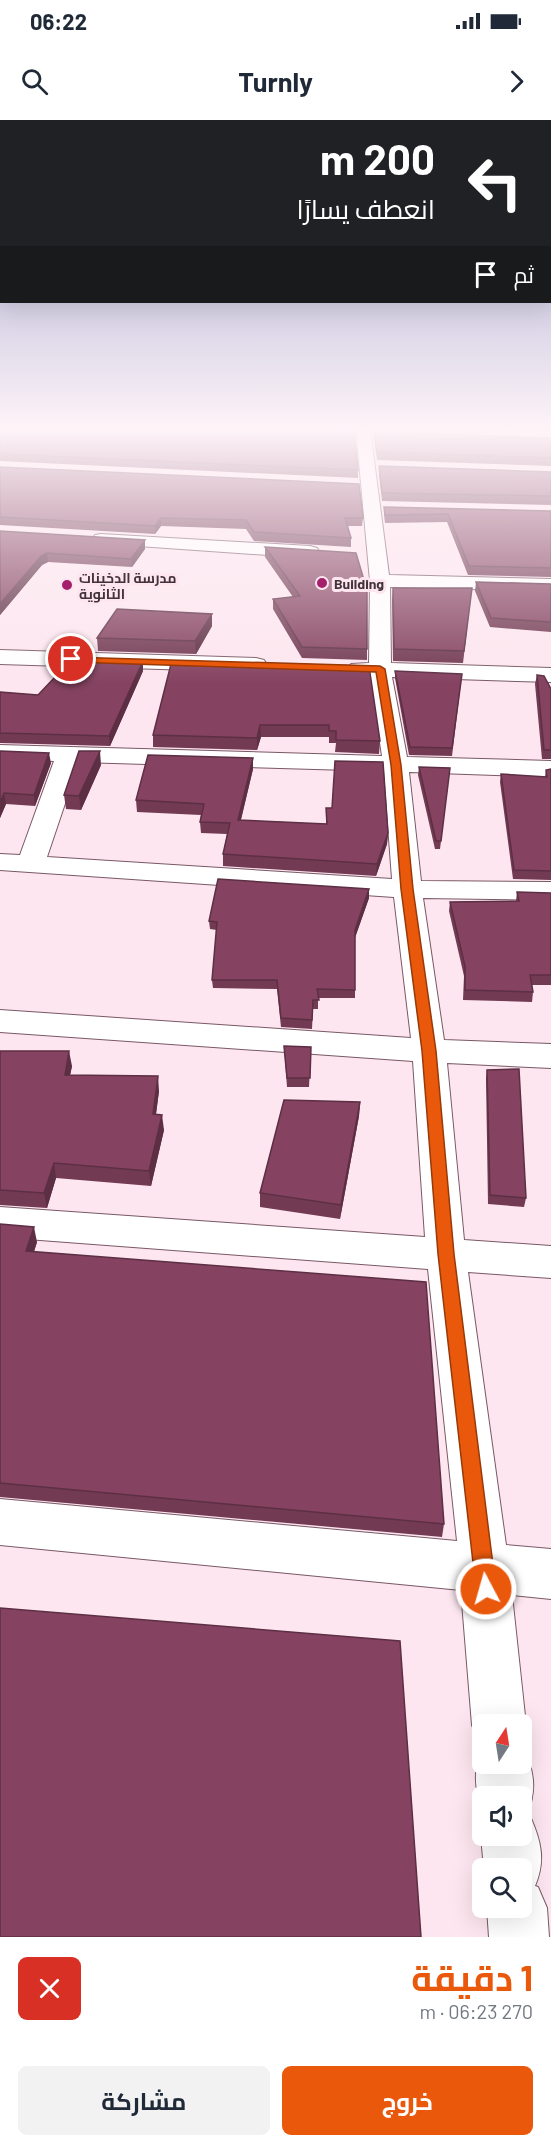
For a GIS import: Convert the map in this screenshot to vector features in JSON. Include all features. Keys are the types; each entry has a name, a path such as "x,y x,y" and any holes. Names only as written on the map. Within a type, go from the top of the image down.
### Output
{"street":[{"path":"371,514 370,564 380,669 396,765 407,889 429,1051 446,1254 484,1567 498,1714"},
{"path":"82,537 330,553"},
{"path":"370,564 551,585"},
{"path":"0,657 273,666"},
{"path":"333,668 551,675"},
{"path":"0,752 551,769"},
{"path":"31,864 69,754"},
{"path":"0,862 407,889 551,891"},
{"path":"0,1021 429,1051 551,1056"},
{"path":"0,1222 551,1262"},
{"path":"0,1522 551,1574"},
{"path":"518,1918 519,1937"}],"building":[{"path":"0,514 363,514 363,518 345,518 351,538 254,532 246,520 161,518 155,526 0,517"},
{"path":"385,514 551,514 551,568 469,566 448,514"},
{"path":"0,531 145,540 131,559 47,553 41,556 0,604"},
{"path":"265,547 356,553 367,590 367,649 302,647 273,599 300,596"},
{"path":"476,582 551,584 551,622 491,618"},
{"path":"393,588 472,588 464,651 394,649"},
{"path":"117,609 212,614 195,641 97,638"},
{"path":"85,659 143,661 109,736 0,733 0,692 38,695 55,677 72,680"},
{"path":"171,664 369,666 380,741 336,740 336,731 329,731 329,725 260,725 257,738 153,735"},
{"path":"395,671 462,674 452,748 410,747"},
{"path":"537,675 544,676 551,689 551,750 544,750"},
{"path":"0,751 49,753 34,795 4,793 0,803"},
{"path":"79,751 100,751 79,796 64,795"},
{"path":"148,755 253,758 238,820 327,824 326,808 332,808 335,761 383,762 388,833 377,864 223,854 230,823 200,822 204,804 136,800"},
{"path":"419,767 450,768 441,841 436,841"},
{"path":"551,769 551,871 514,870 501,774 547,777 546,770"},
{"path":"218,879 369,889 355,930 355,990 317,989 319,1000 313,1000 312,1020 281,1018 277,980 212,980 217,922 209,921"},
{"path":"517,892 551,893 551,975 530,975 533,992 465,990 465,966 450,902 519,901"},
{"path":"284,1046 311,1047 310,1078 287,1078"},
{"path":"0,1051 69,1051 65,1075 158,1076 153,1114 162,1115 149,1171 54,1163 44,1193 0,1190"},
{"path":"519,1069 526,1198 490,1195 487,1070"},
{"path":"284,1100 360,1102 341,1205 260,1193"},
{"path":"0,1224 34,1227 26,1251 426,1282 444,1524 0,1483"},
{"path":"0,1608 400,1641 421,1937 0,1937"}],"place":[{"name":"Building","path":"322,583"},
{"name":"مدرسة الدخينات الثانوية","path":"67,585"}],"route":[{"path":"71,659 380,669 396,765 407,889 429,1051 446,1254 486,1589"}]}
